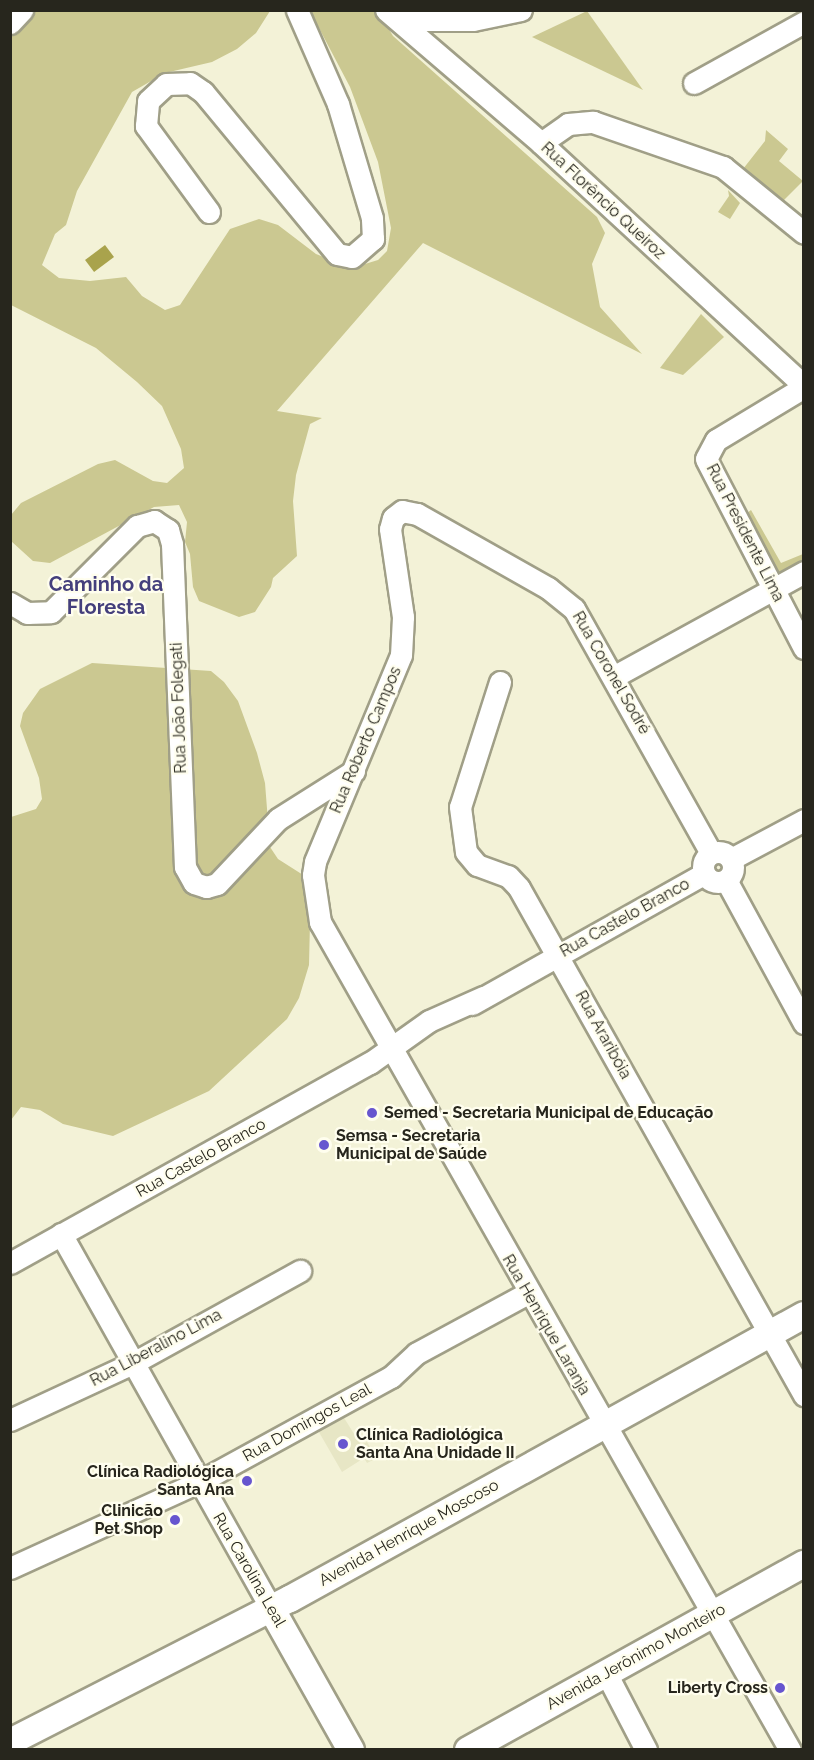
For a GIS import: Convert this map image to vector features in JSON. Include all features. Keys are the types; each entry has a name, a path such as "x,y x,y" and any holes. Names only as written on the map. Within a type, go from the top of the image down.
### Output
{"main road":[{"name":"Avenida Henrique Moscoso","path":"10,1742 272,1608 804,1315"},
{"name":"Avenida Jerônimo Monteiro","path":"468,1749 498,1742 606,1673 804,1564"},
{"name":"Rua Carolina Leal","path":"272,1608 351,1749"}],"street":[{"path":"10,23 22,10"},
{"path":"209,212 146,126 148,101 166,84 190,83 203,92 337,254 352,257 373,239 372,218 338,104 297,10"},
{"path":"392,15 473,20 521,10"},
{"name":"Rua Florêncio Queiroz","path":"392,15 541,143 804,386"},
{"path":"694,83 802,25"},
{"path":"541,143 568,124 584,121 679,152 739,176 804,233"},
{"name":"Rua Presidente Lima","path":"804,386 716,440 708,449 706,459 804,648"},
{"name":"Rua Coronel Sodré","path":"398,514 417,514 558,594 584,621 721,856"},
{"name":"Rua Roberto Campos","path":"315,895 315,862 401,655 403,617 390,529 398,514"},
{"name":"Rua João Folegati","path":"10,603 27,613 51,612 137,526 154,520 168,530 172,544 185,867 194,883 206,886 217,884 278,819 354,771"},
{"path":"615,676 804,572"},
{"name":"Rua Araribóia","path":"500,682 460,807 466,852 477,865 516,883 768,1335 804,1395"},
{"path":"721,856 733,870 726,880 714,882 704,874 704,862 804,820"},
{"name":"Rua Castelo Branco","path":"10,1263 390,1052 428,1039 483,997 704,874"},
{"path":"726,880 804,1023"},
{"name":"Rua Henrique Laranja","path":"315,895 323,929 390,1052 790,1749"},
{"name":"Rua Carolina Leal","path":"61,1234 272,1608"},
{"name":"Rua Liberalino Lima","path":"10,1420 133,1363 300,1271"},
{"name":"Rua Domingos Leal","path":"10,1568 199,1482 391,1377 417,1353 528,1293"},
{"path":"606,1673 646,1749"}],"shaded area":[{"path":"35,11 270,11 256,33 237,49 212,62 165,73 132,92 77,191 66,225 55,234 42,265 59,278 90,281 126,277 142,296 165,310 180,305 230,229 259,219 278,225 316,254 352,268 378,260 387,251 391,228 378,162 350,87 310,11 378,11 393,36 597,217 605,233 592,264 600,307 642,354 423,243 277,411 322,418 310,424 296,475 293,501 297,556 273,578 271,587 255,612 239,617 199,601 193,587 190,554 185,542 187,522 179,505 154,507 50,563 33,561 11,541 11,515 21,503 98,464 115,460 153,481 167,483 184,468 181,449 162,406 137,382 96,348 11,305 10,37"},
{"path":"587,11 643,90 532,37"},
{"path":"766,130 788,149 779,161 803,181 782,202 743,169 765,141"},
{"path":"728,190 740,203 730,219 718,212 729,196"},
{"path":"105,245 114,257 94,272 85,260"},
{"path":"701,314 724,337 683,375 660,368"},
{"path":"751,510 781,563 803,554 803,565 776,580 742,517"},
{"path":"92,663 211,671 224,682 238,701 257,753 265,783 270,847 278,859 311,880 309,965 299,998 287,1019 209,1091 113,1136 63,1124 40,1110 21,1107 11,1120 11,817 36,809 42,799 39,778 20,726 23,713 40,689"},
{"name":"Clínica Radiológica Santa Ana Unidade II","path":"341,1413 361,1445 367,1442 377,1458 367,1463 364,1458 342,1472 316,1427"}],"place":[{"name":"Semed - Secretaria Municipal de Educação","path":"372,1113"},
{"name":"Semsa - Secretaria Municipal de Saúde","path":"324,1145"},
{"name":"Clínica Radiológica Santa Ana Unidade II","path":"343,1444"},
{"name":"Clínica Radiológica Santa Ana","path":"247,1481"},
{"name":"Clinicão Pet Shop","path":"175,1520"},
{"name":"Liberty Cross","path":"780,1688"}],"district":[{"name":"Caminho da Floresta","path":"106,596"}]}
